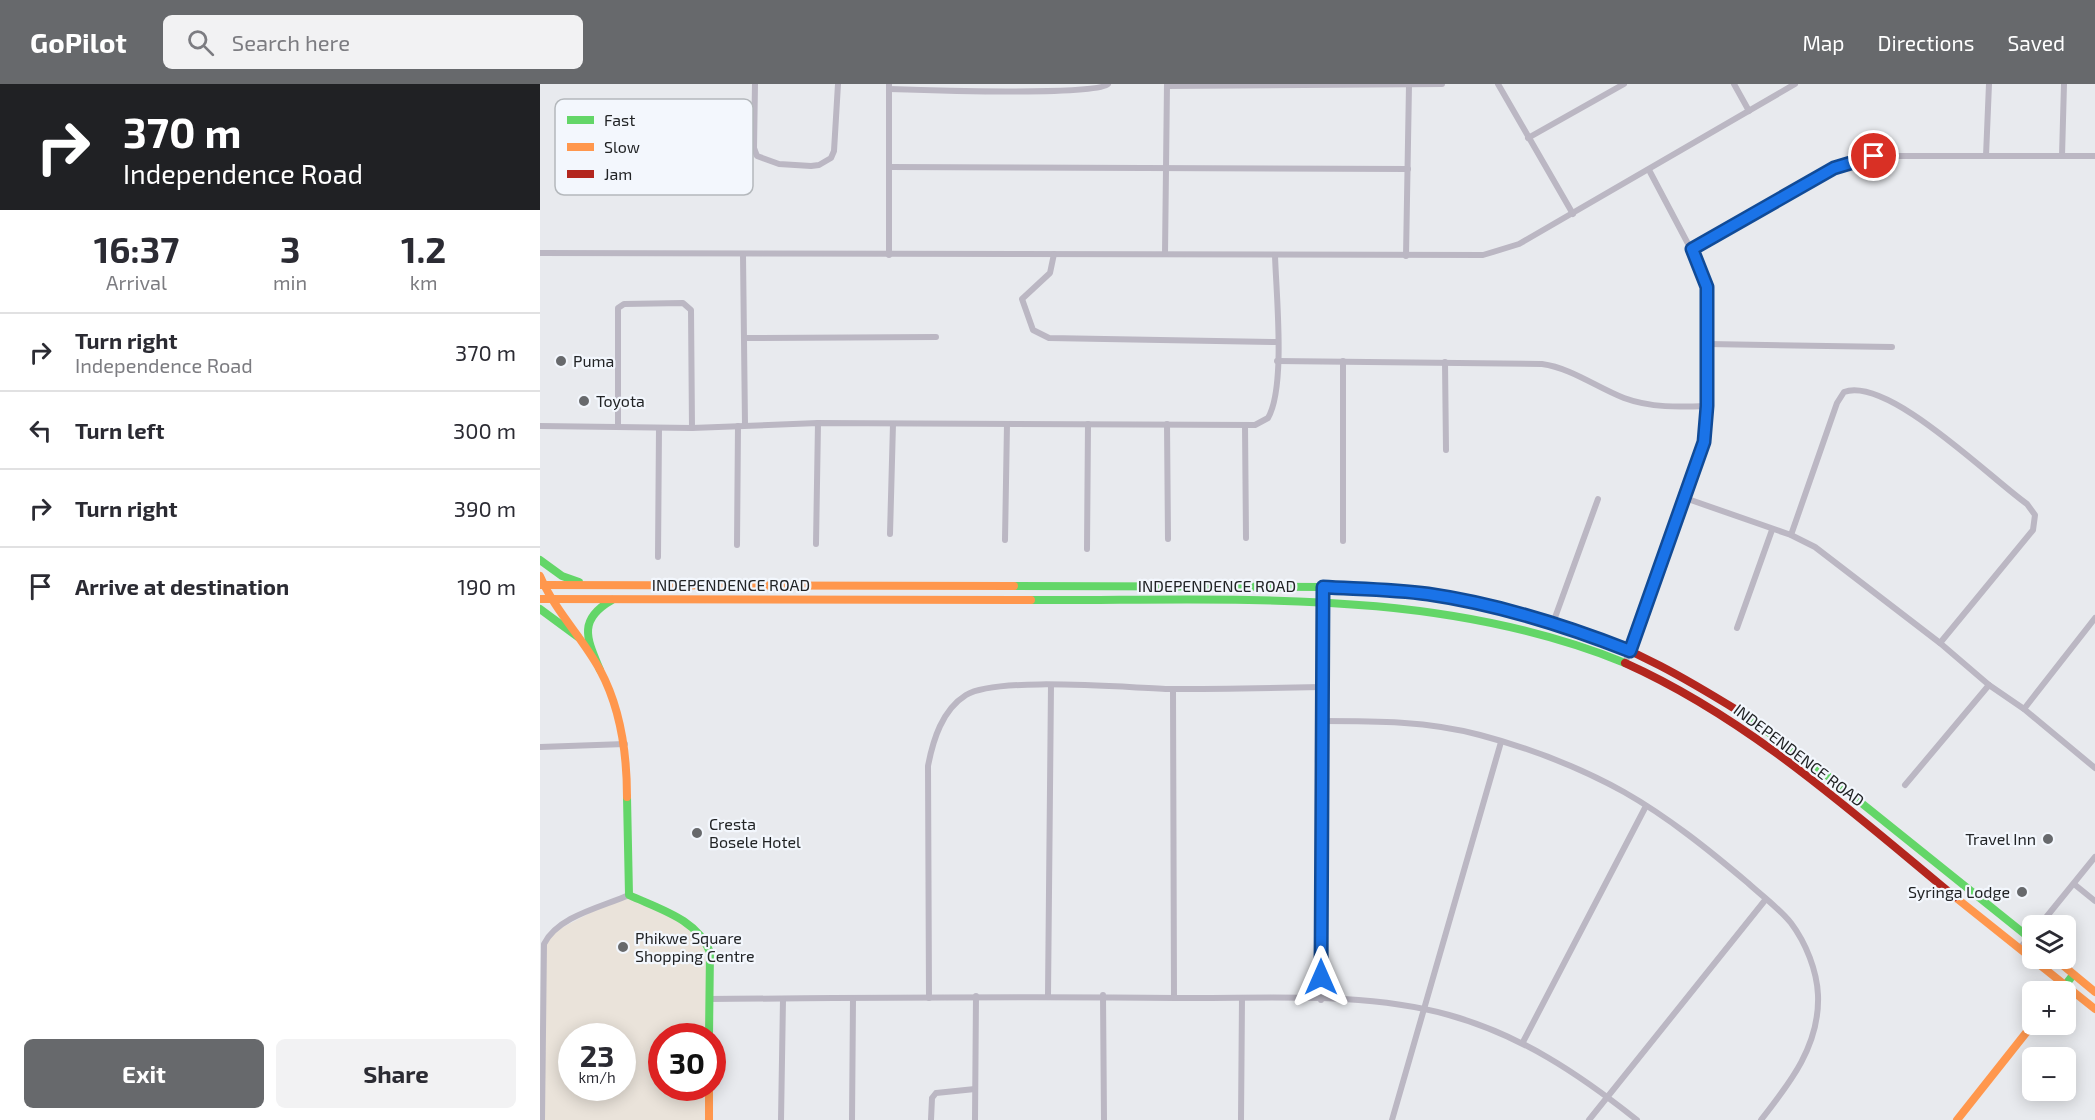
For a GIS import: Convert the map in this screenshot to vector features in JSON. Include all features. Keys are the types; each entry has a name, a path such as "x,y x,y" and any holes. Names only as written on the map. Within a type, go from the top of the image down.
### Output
{"main road":[{"path":"540,560 562,576 589,585"},
{"name":"INDEPENDENCE ROAD","path":"541,582 589,585 1323,587 1425,593 1465,600 1553,623 1630,651 1687,679 1753,720 2022,930"},
{"path":"541,582 600,670"},
{"name":"INDEPENDENCE ROAD","path":"540,599 1323,602 1424,609 1464,615 1551,637 1625,663 1669,684 1744,729 2020,948 2054,981"},
{"path":"614,599 594,611 587,625 589,643 612,696 625,744 629,895 684,920 702,934 710,952 709,1023"},
{"path":"540,609 578,637"},
{"path":"2066,969 2095,992"},
{"path":"2068,981 2073,975"},
{"name":"INDEPENDENCE ROAD","path":"2076,997 2095,1009"},
{"path":"1957,1120 2024,1035"},
{"path":"709,1101 709,1120"}],"street":[{"path":"755,84 754,148 757,156 779,164 811,166 826,161 834,151 838,84"},
{"path":"889,255 889,87 1068,90 1101,88 1108,84"},
{"path":"1165,254 1167,85 1442,84"},
{"path":"1498,84 1573,214"},
{"path":"1528,138 1624,84"},
{"path":"1734,84 1749,111"},
{"path":"540,253 1468,256 1501,251 1519,244 1795,84"},
{"path":"1986,156 1989,84"},
{"path":"2062,156 2064,84"},
{"path":"1406,256 1409,85"},
{"path":"1692,249 1808,182 1851,161 1886,156 2095,156"},
{"path":"890,167 1408,169"},
{"path":"1625,663 1701,453 1707,406 1707,287 1692,249 1649,170"},
{"path":"1054,254 1050,273 1022,299 1033,330 1049,338 1276,342"},
{"path":"737,545 746,338 743,255"},
{"path":"540,426 692,428 818,423 1245,425 1263,423 1273,410 1277,361 1275,255"},
{"path":"618,426 618,308 624,304 683,303 691,310 692,428"},
{"path":"746,338 936,338"},
{"path":"1708,344 1892,347"},
{"path":"1277,361 1547,365 1642,403 1682,407 1707,406"},
{"path":"1343,361 1343,541"},
{"path":"1445,362 1446,450"},
{"path":"1791,535 1837,403 1844,392 1858,390 1886,399 1915,415 2027,504 2035,515 2033,530 1940,643"},
{"path":"816,544 818,423"},
{"path":"890,534 893,424"},
{"path":"1005,540 1007,424"},
{"path":"1087,549 1088,424"},
{"path":"1167,424 1168,539"},
{"path":"1245,425 1246,538"},
{"path":"658,557 659,428"},
{"path":"1553,623 1598,498"},
{"path":"1685,498 1791,535 1839,563 2095,768"},
{"path":"1737,628 1772,530"},
{"path":"1321,1000 1323,587"},
{"path":"2024,709 2095,618"},
{"path":"929,998 928,766 933,740 944,717 957,702 970,693 1005,686 1051,685 1173,689 1322,687"},
{"path":"1048,996 1051,685"},
{"path":"1905,785 1989,685"},
{"path":"1173,689 1174,998"},
{"path":"1322,721 1422,724 1480,735 1550,758 1622,791 1646,806 1723,862 1766,899 1790,922 1806,948 1815,976 1818,1009 1816,1027 1802,1062 1761,1120"},
{"path":"1392,1120 1501,742"},
{"path":"540,747 625,744"},
{"path":"1523,1042 1646,806"},
{"path":"2048,915 2095,857"},
{"path":"2074,884 2095,901"},
{"path":"542,1120 542,952 550,934 565,922 629,895"},
{"path":"1589,1120 1766,899"},
{"path":"1103,995 1104,1120"},
{"path":"709,999 1103,995 1379,1003 1425,1009 1480,1025 1523,1042 1567,1067 1637,1120"},
{"path":"975,1120 976,996"},
{"path":"1241,1120 1242,998"},
{"path":"782,1120 783,999"},
{"path":"852,1120 853,999"},
{"path":"931,1120 932,1098 936,1093 975,1089"}],"shaded area":[{"path":"628,893 684,920 705,939 708,1023 648,1023 648,1101 709,1101 709,1120 540,1120 542,952 550,934"}],"traffic: fast":[{"path":"540,560 562,576 579,582"},
{"path":"1014,586 1323,587 1425,593 1504,611"},
{"path":"600,670 591,649 589,623 601,607 612,600"},
{"path":"1031,600 1257,600 1407,609 1481,621 1553,638 1625,663"},
{"path":"540,609 578,637"},
{"path":"1740,712 1814,765 2022,932"},
{"path":"627,797 629,895 676,916 696,931 704,941 710,952 709,1023"},
{"path":"2068,981 2073,975"}],"traffic: slow":[{"path":"540,576 553,601 593,658 613,700 626,764 627,797"},
{"path":"540,585 1014,586"},
{"path":"540,599 1031,600"},
{"path":"1955,897 2095,1009"},
{"path":"2067,969 2095,992"},
{"path":"1957,1120 2024,1035"},
{"path":"709,1101 709,1120"}],"traffic: jam":[{"path":"1504,611 1597,637 1639,655 1740,712"},
{"path":"1625,663 1670,685 1756,739 1838,800 1955,897"}],"place":[{"name":"Puma","path":"561,361"},
{"name":"Toyota","path":"584,401"},
{"name":"Cresta Bosele Hotel","path":"697,833"},
{"name":"Travel Inn","path":"2048,839"},
{"name":"Syringa Lodge","path":"2022,892"},
{"name":"Phikwe Square Shopping Centre","path":"623,947"}],"route":[{"path":"1321,977 1323,587 1425,593 1465,600 1577,630 1630,651 1704,442 1707,406 1707,287 1704,274 1692,249 1834,168 1851,161 1874,156"}]}
